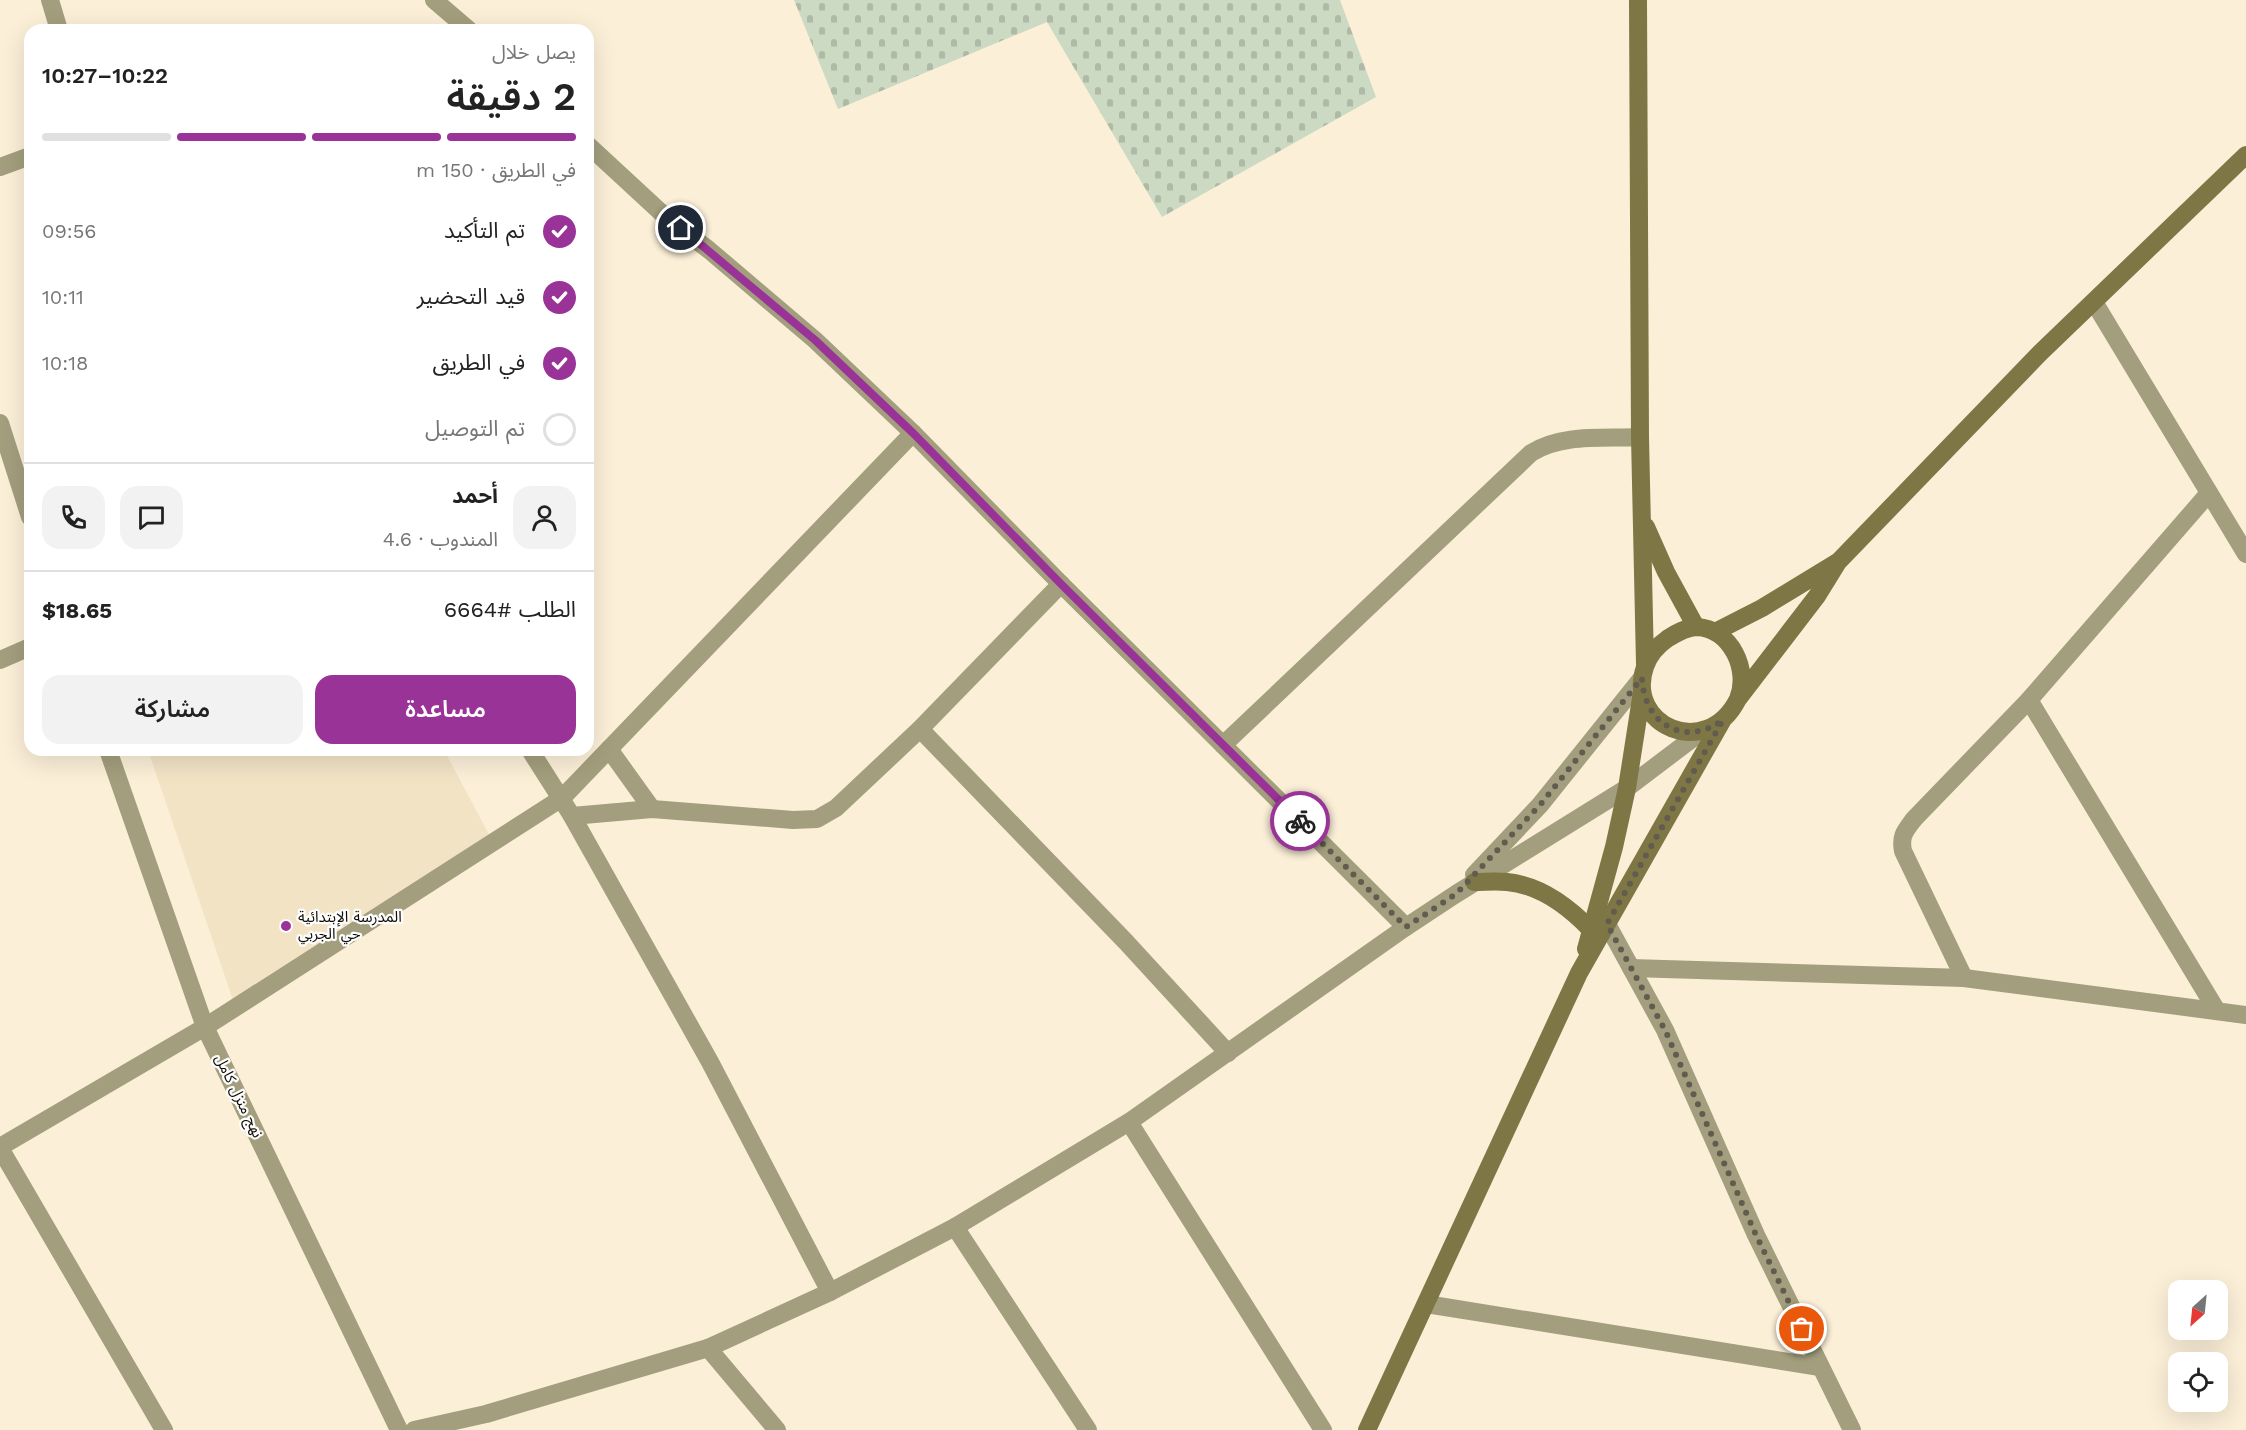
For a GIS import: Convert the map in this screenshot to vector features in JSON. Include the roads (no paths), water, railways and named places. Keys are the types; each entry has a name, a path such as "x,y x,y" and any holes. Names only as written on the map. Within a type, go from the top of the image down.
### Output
{"street":[{"path":"50,0 57,24"},
{"path":"434,0 462,24"},
{"path":"1638,0 1643,678 1647,704 1654,715 1664,724 1688,733 1701,732"},
{"path":"594,152 667,218 709,250 815,340 913,433 1061,584 1406,927"},
{"path":"1738,699 1817,596 1838,562 2040,353 2246,155"},
{"path":"0,167 24,158"},
{"path":"2094,302 2246,554"},
{"path":"0,423 24,498"},
{"path":"164,1430 0,1148 206,1027 562,798 913,433"},
{"path":"1223,745 1531,453 1541,446 1560,441 1640,438"},
{"path":"1964,978 1903,851 1901,841 1914,819 2029,700 2209,493"},
{"path":"1641,517 1659,560 1696,627"},
{"path":"1715,632 1762,608 1838,562"},
{"path":"572,816 652,809 794,820 817,819 837,808 920,729 1061,584"},
{"path":"1367,1430 1579,973 1598,922 1627,788 1643,678 1651,653 1660,644 1683,630 1696,627 1715,632 1732,648 1743,674 1743,687 1732,710 1723,720 1598,922"},
{"path":"0,660 24,650"},
{"path":"1456,894 1540,805 1643,678"},
{"path":"2029,700 2217,1011"},
{"path":"414,1430 490,1422 708,1348 830,1292 955,1227 1129,1122 1406,927 1474,882 1627,788 1701,732 1723,720"},
{"path":"920,729 1126,942 1228,1053"},
{"path":"609,749 652,809"},
{"name":"نهج منزل كامل","path":"110,756 206,1027 399,1430"},
{"path":"534,756 562,798 710,1062 830,1292"},
{"path":"1474,882 1510,882 1536,890 1598,922 1631,968 1665,1030 1756,1235 1852,1430"},
{"path":"1631,968 1964,978 2246,1015"},
{"path":"1129,1122 1323,1430"},
{"path":"955,1227 1088,1430"},
{"path":"1425,1304 1820,1367"},
{"path":"708,1348 777,1430"}],"place":[{"name":"المدرسة الإبتدائية حي الجربي","path":"286,926"}]}
